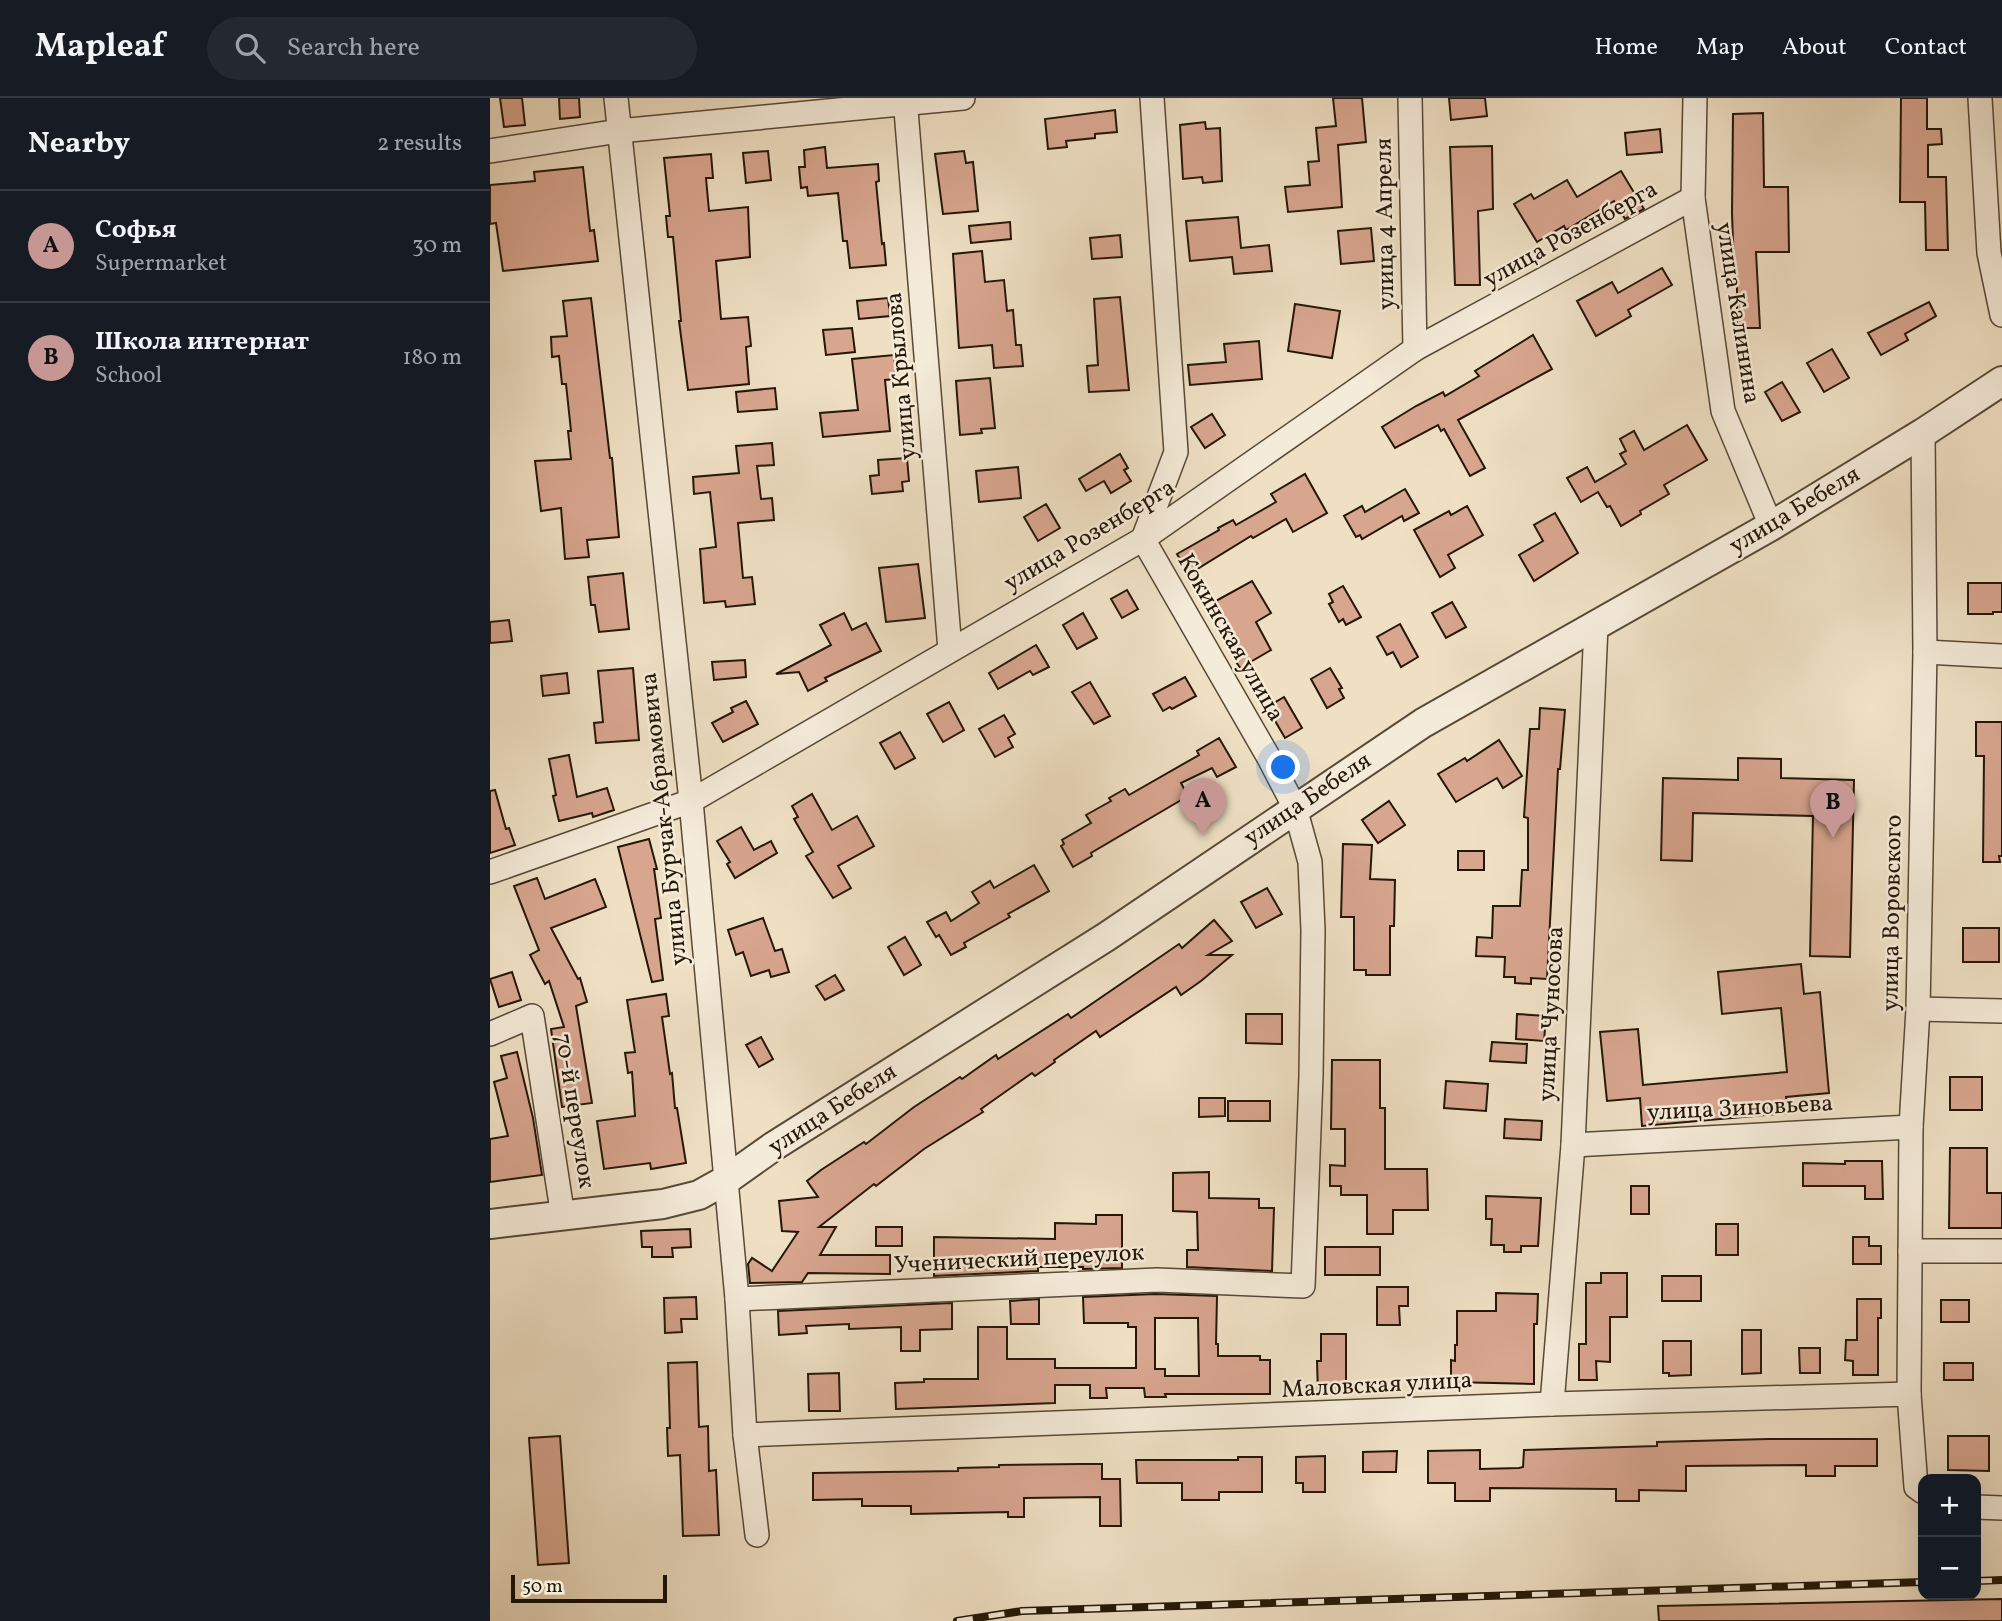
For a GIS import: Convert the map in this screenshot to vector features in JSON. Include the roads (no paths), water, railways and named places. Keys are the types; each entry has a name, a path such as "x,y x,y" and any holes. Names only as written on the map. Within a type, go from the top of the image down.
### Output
{"street":[{"name":"улица Бурчак-Абрамовича","path":"616,98 691,801 737,1299 745,1435 757,1535"},
{"path":"490,151 619,131 906,101 963,98"},
{"name":"Кокинская улица","path":"1152,98 1176,452 1143,539 1263,747 1295,808 1310,862 1313,930 1311,1076 1303,1286"},
{"name":"улица 4 Апреля","path":"1410,98 1415,349"},
{"name":"улица Калинина","path":"1695,98 1693,198 1723,411 1771,526"},
{"path":"1980,98 1989,253 2002,315"},
{"name":"улица Крылова","path":"906,101 950,650"},
{"name":"улица Розенберга","path":"490,872 691,801 1143,539 1415,349 1693,198"},
{"name":"улица Бебеля","path":"490,1224 663,1204 699,1195 726,1180 786,1138 1106,937 1423,723 1771,526 2002,381"},
{"name":"улица Воровского","path":"1909,1394 1911,1127 1918,1009 1925,652 1923,433"},
{"name":"улица Чуносова","path":"1552,1404 1573,1145 1596,625"},
{"path":"1925,652 2002,656"},
{"path":"1918,1009 2002,1011"},
{"name":"70-й переулок","path":"490,1034 532,1016 564,1217"},
{"name":"улица Зиновьева","path":"1573,1145 1911,1127"},
{"path":"1910,1251 2002,1251"},
{"name":"Ученический переулок","path":"737,1299 1157,1280 1303,1286"},
{"path":"1909,1394 1918,1488"},
{"name":"Маловская улица","path":"745,1435 1298,1416 1552,1404 1909,1394"},
{"path":"1981,1507 2002,1507"}],"railway":[{"path":"1981,1581 2002,1580"},
{"path":"957,1621 1022,1611 1918,1582"}],"place":[{"name":"Софья","path":"1203,836"},
{"name":"Школа интернат","path":"1833,838"}]}
